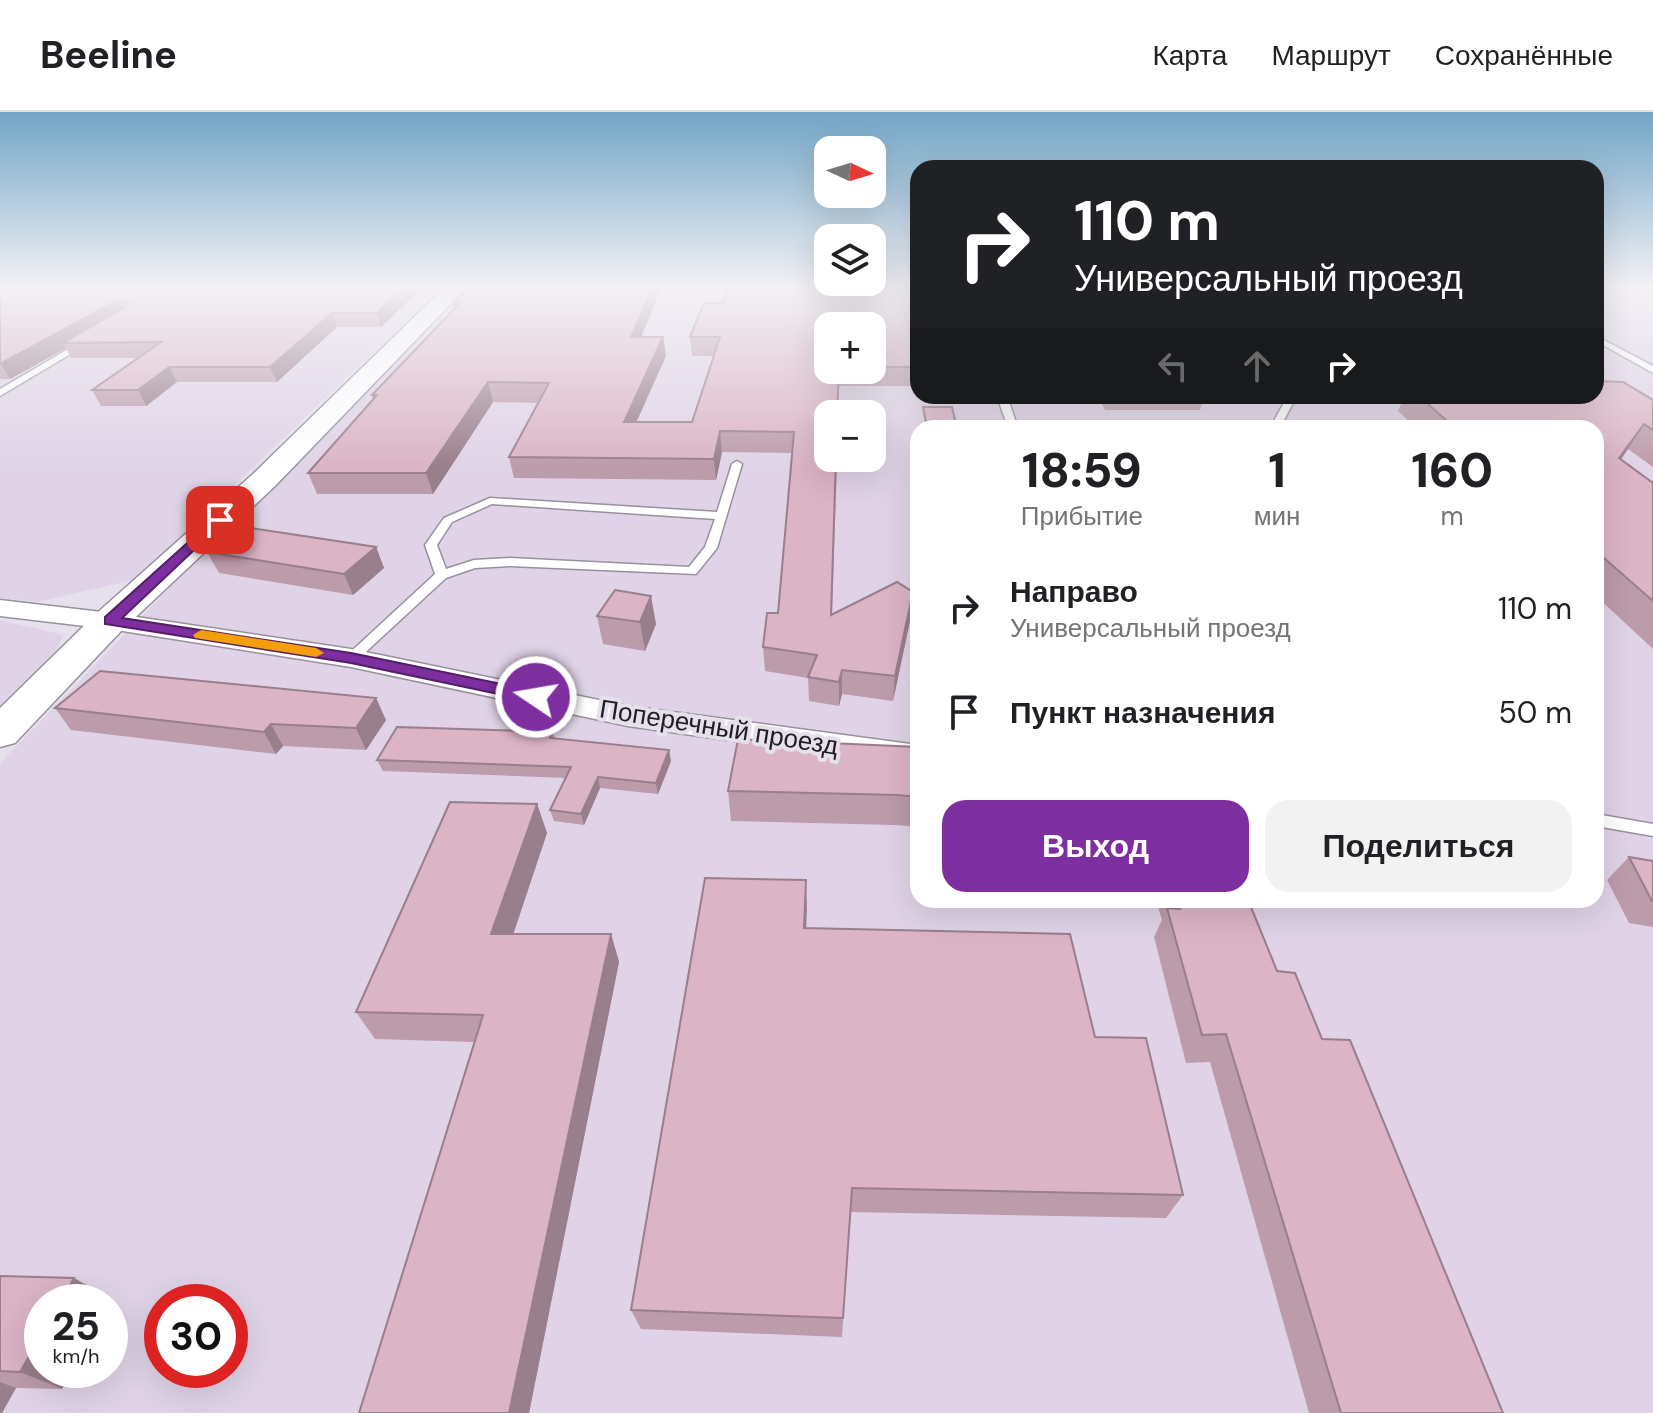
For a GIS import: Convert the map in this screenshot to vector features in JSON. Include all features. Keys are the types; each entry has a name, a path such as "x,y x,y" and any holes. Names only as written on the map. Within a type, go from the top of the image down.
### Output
{"street":[{"path":"0,733 110,621 264,480 397,347"},
{"name":"Поперечный проезд","path":"0,608 110,621 351,658 628,716 910,755"}],"lane":[{"path":"0,393 79,347"},
{"path":"1612,347 1653,370"},
{"path":"351,658 442,575 474,564 510,562 692,571 711,548 737,464"},
{"path":"442,575 431,545 448,520 490,501 722,516"},
{"path":"1604,821 1653,830"}],"shaded area":[{"path":"0,347 379,347 137,579 38,602 0,598"},
{"path":"410,347 814,347 814,384 886,384 886,347 910,347 910,404 1604,404 1604,347 1653,347 1653,1413 0,1413 0,763"},
{"path":"0,620 64,635 42,676 0,718"}],"building":[{"path":"0,347 32,347 0,364"},
{"path":"154,347 293,347 270,367 169,367 138,390 92,390"},
{"path":"418,347 659,347 624,422 692,422 717,347 814,347 814,384 838,384 838,400 814,400 814,472 836,472 831,615 897,582 910,590 910,606 895,676 842,670 839,682 808,677 817,655 763,647 767,613 778,613 794,432 720,431 714,459 509,457 549,383 488,382 426,473 308,473 377,395 372,395"},
{"path":"886,347 910,347 910,367 886,367"},
{"path":"1604,381 1623,382 1653,400 1653,430 1644,424 1619,458 1653,483 1653,601 1604,558 1604,420 1446,420 1428,404 1604,404"},
{"path":"923,407 952,407 955,420 925,420"},
{"path":"244,527 376,547 344,574 207,552"},
{"path":"615,590 651,596 640,622 597,616"},
{"path":"100,671 376,698 356,728 271,724 264,732 55,708"},
{"path":"397,727 553,732 550,738 669,750 656,783 598,777 581,814 550,810 571,767 377,760"},
{"path":"738,739 910,747 910,796 728,791"},
{"path":"450,802 537,804 491,934 611,934 509,1413 359,1413 483,1015 356,1012"},
{"path":"1629,857 1653,861 1653,901 1652,901"},
{"path":"705,878 806,880 804,928 1070,934 1095,1037 1146,1038 1183,1195 852,1188 843,1318 631,1310"},
{"path":"1167,908 1251,908 1277,971 1295,973 1322,1039 1350,1040 1503,1413 1341,1413 1226,1034 1202,1035"},
{"path":"0,1276 74,1278 70,1284 24,1284 24,1365 20,1372 0,1371"}],"slow traffic":[{"path":"201,635 316,653"}],"route":[{"path":"220,520 110,621 351,658 536,697"}]}
